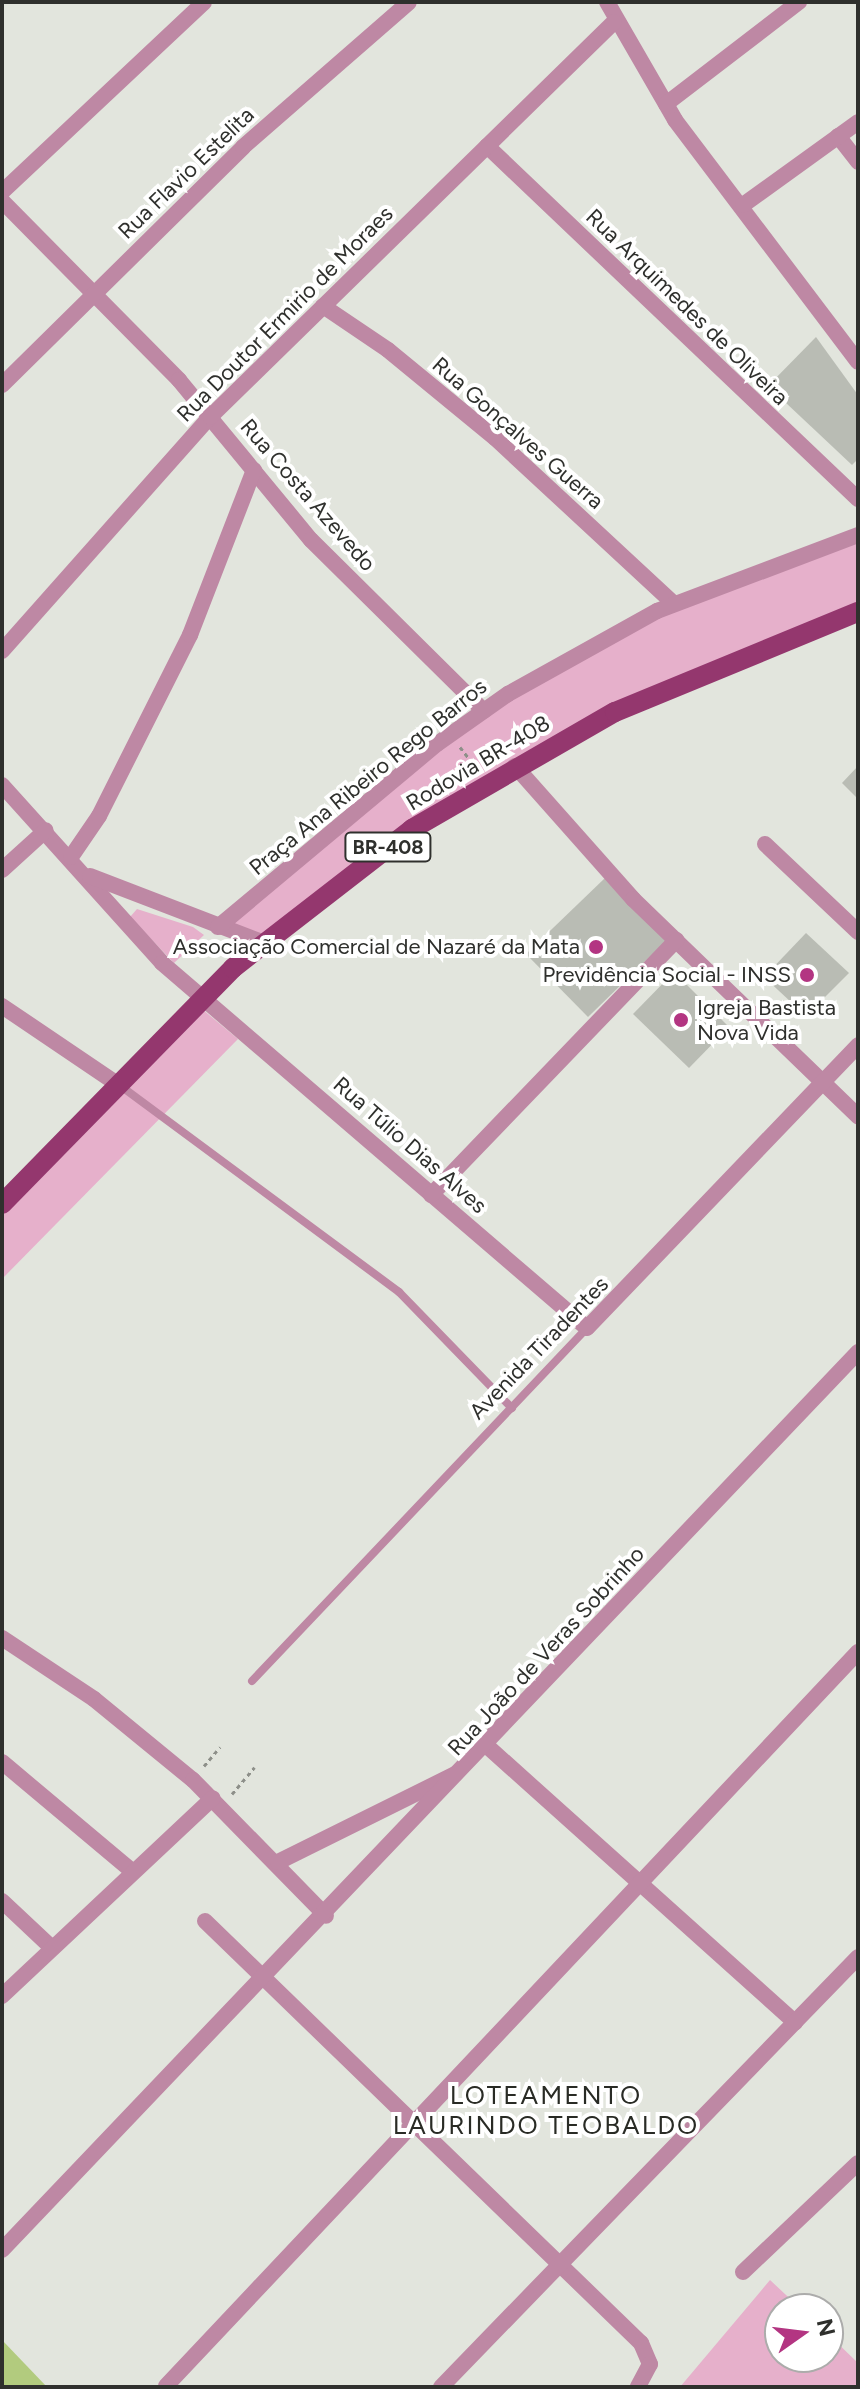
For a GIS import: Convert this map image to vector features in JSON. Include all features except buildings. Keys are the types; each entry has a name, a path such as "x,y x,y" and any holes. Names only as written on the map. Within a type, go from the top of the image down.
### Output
{"main road":[{"name":"Rodovia BR-408","path":"2,1204 203,997 262,942 412,829 515,766 725,662 858,612"}],"street":[{"path":"2,192 204,2"},
{"name":"Rua Flavio Estelita","path":"2,385 243,147 409,2"},
{"path":"607,2 614,22 666,104 858,362"},
{"path":"666,104 799,2"},
{"name":"Rua Doutor Ermirio de Moraes","path":"2,651 210,417 614,22"},
{"path":"743,205 858,122"},
{"path":"838,136 858,162"},
{"name":"Rua Arquimedes de Oliveira","path":"487,146 858,499"},
{"name":"Rua Costa Azevedo","path":"2,201 210,417 311,540 484,711"},
{"name":"Rua Gonçalves Guerra","path":"323,306 388,350 495,438 674,604"},
{"path":"71,857 99,816 190,635 254,470"},
{"name":"Praça Ana Ribeiro Rego Barros","path":"218,927 450,735 484,711 674,604 858,535"},
{"path":"515,766 676,940 858,1116"},
{"path":"2,785 71,857 162,963 203,997"},
{"path":"2,870 46,830"},
{"path":"765,844 858,932"},
{"path":"84,874 262,942"},
{"path":"431,1195 676,940"},
{"name":"Rua Túlio Dias Alves","path":"203,997 587,1328"},
{"path":"2,1006 117,1084"},
{"name":"Avenida Tiradentes","path":"587,1328 858,1045"},
{"name":"Rua João de Veras Sobrinho","path":"2,2250 326,1916 858,1352"},
{"path":"2,1638 94,1699 193,1780 278,1862 326,1916"},
{"path":"166,2386 858,1652"},
{"path":"487,1746 795,2022"},
{"path":"2,1762 133,1872"},
{"path":"278,1862 464,1769"},
{"path":"2,1996 213,1798"},
{"path":"2,1901 51,1947"},
{"path":"205,1921 563,2261 641,2343 650,2364 638,2387"},
{"path":"441,2387 858,1957"},
{"path":"743,2272 858,2163"}],"lane":[{"path":"117,1084 399,1292 512,1408"},
{"name":"Avenida Tiradentes","path":"252,1681 587,1328"}],"path":[{"path":"450,735 475,766"},
{"path":"193,1780 220,1747"},
{"path":"213,1798 232,1794 255,1767"}],"shaded area":[{"path":"858,534 858,612 515,766 262,942 218,927 450,735 592,644"},
{"path":"137,909 193,927 204,935 174,963 130,917"},
{"path":"196,1004 238,1039 2,1279 2,1204"},
{"path":"770,2280 784,2293 764,2293 764,2373 844,2373 844,2349 858,2363 858,2387 680,2387"},
{"path":"2,2340 47,2387 2,2387"}],"place":[{"name":"Associação Comercial de Nazaré da Mata","path":"596,947"},
{"name":"Previdência Social - INSS","path":"807,975"},
{"name":"Igreja Bastista Nova Vida","path":"681,1020"}],"district":[{"name":"LOTEAMENTO LAURINDO TEOBALDO","path":"546,2111"}]}
